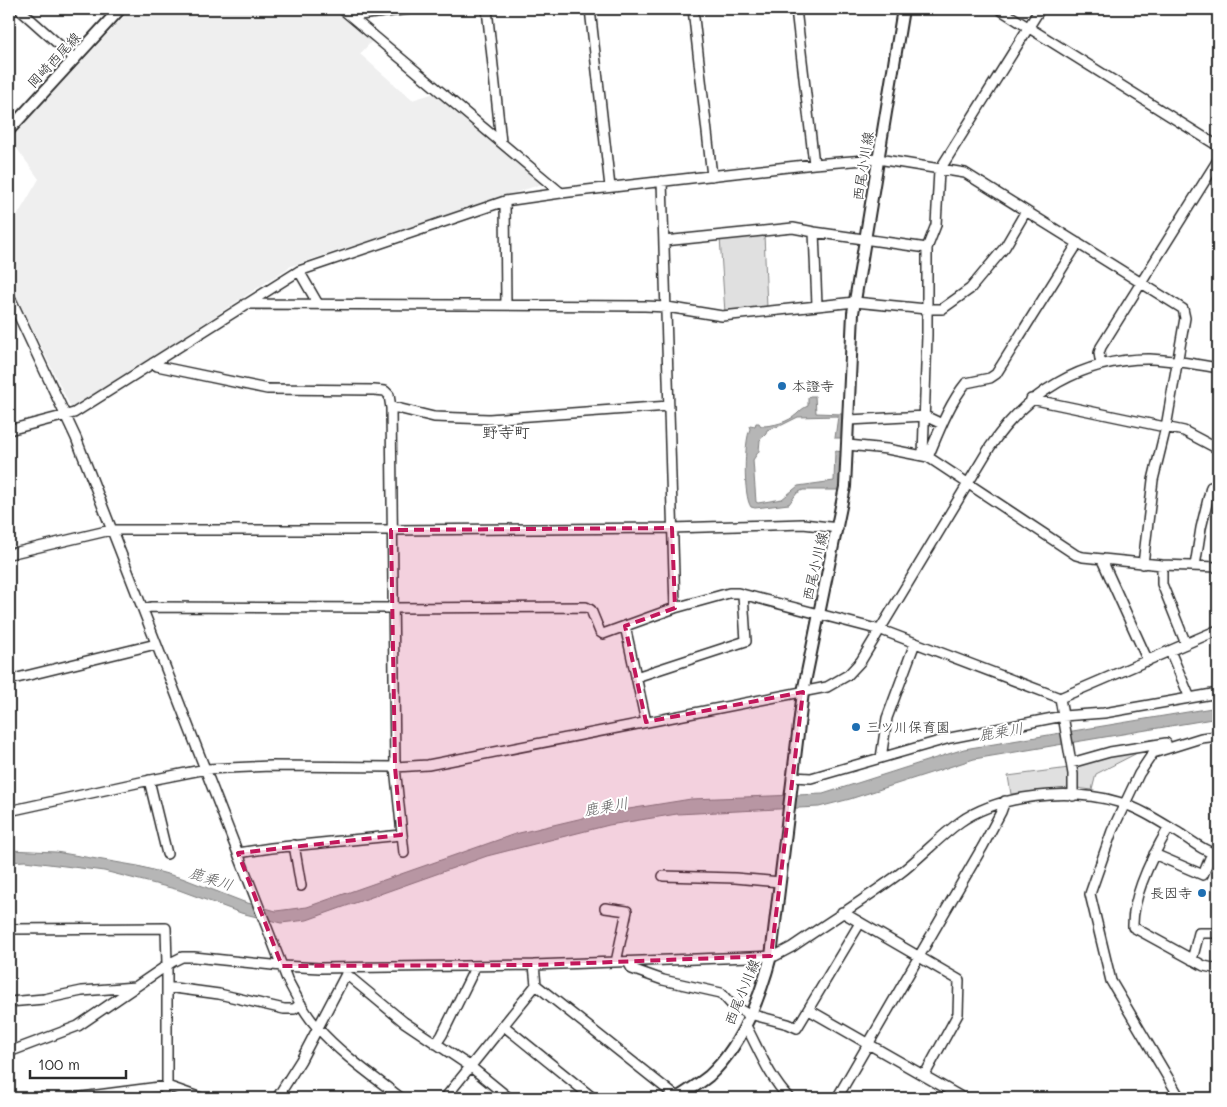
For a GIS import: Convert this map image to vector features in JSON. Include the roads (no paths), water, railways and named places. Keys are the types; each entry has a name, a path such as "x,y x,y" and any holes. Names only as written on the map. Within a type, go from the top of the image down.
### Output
{"main road":[{"name":"岡崎西尾線","path":"9,130 120,9"},
{"name":"西尾小川線","path":"678,1098 701,1082 717,1067 736,1040 748,1019 764,980 771,956 803,692 845,487 854,302 903,9"}],"street":[{"path":"19,9 75,59"},
{"path":"342,9 561,193"},
{"path":"351,16 410,9"},
{"path":"488,9 502,142"},
{"path":"590,9 610,187"},
{"path":"693,9 712,176"},
{"path":"796,9 814,164"},
{"path":"999,9 1218,146"},
{"path":"926,456 927,248 936,225 940,169 1040,9"},
{"path":"9,430 74,414 299,271 505,201 662,181 814,164 878,159 970,175 1184,309 1185,318 1166,427 1153,480 1143,564"},
{"path":"1101,365 1099,352 1101,347 1218,160"},
{"path":"662,181 675,608"},
{"path":"505,201 506,305"},
{"path":"245,304 667,307 722,316 854,302 942,309 970,289 1005,246 1026,211"},
{"path":"664,241 793,228 927,248"},
{"path":"814,232 817,305"},
{"path":"926,456 959,391 966,383 990,378 996,374 1078,244"},
{"path":"299,271 318,304"},
{"path":"9,295 67,416 282,966 301,1004 318,1028 352,1059 401,1098"},
{"path":"9,811 206,769 271,766 395,767 447,762 827,687 848,675 866,654 1000,432 1031,399 1058,382 1101,365 1141,360 1177,362 1218,368"},
{"path":"153,363 157,366 267,389 385,391 389,395 391,408 395,767 404,853"},
{"path":"1031,399 1184,431 1218,449"},
{"path":"391,408 434,417 489,419 669,406"},
{"path":"849,420 925,416 942,424"},
{"path":"848,445 926,456 1076,555 1143,564 1218,566"},
{"path":"1195,566 1201,528 1211,487 1218,488"},
{"path":"9,554 111,530 672,528 803,524 838,528"},
{"path":"1102,560 1148,661"},
{"path":"1162,565 1162,584 1186,644"},
{"path":"142,609 586,606 591,610 601,634 675,608 730,593 879,630 1060,698 1218,630"},
{"path":"636,677 746,641 743,595"},
{"path":"625,626 646,722"},
{"path":"881,758 887,718 915,643"},
{"path":"9,680 156,644"},
{"path":"1170,651 1190,698"},
{"path":"791,779 812,778 950,738 1218,693"},
{"path":"1060,698 1073,774 1072,796"},
{"path":"1070,760 1180,740 1218,736"},
{"path":"1180,1098 1111,981 1091,900 1091,888 1112,830 1138,774 1153,753 1201,738"},
{"path":"149,780 167,854"},
{"path":"9,1052 78,1026 167,965 177,959 188,956 346,971 779,955 900,873 960,822 1005,801 1027,796 1100,798 1124,804 1169,827 1204,850 1215,854 1203,875 1154,854"},
{"path":"837,1098 983,846 1002,812 1005,801"},
{"path":"1169,827 1154,854 1136,904 1133,927 1204,966 1218,969"},
{"path":"238,853 294,845 401,835"},
{"path":"294,845 301,886"},
{"path":"663,876 734,878 780,882"},
{"path":"605,908 627,911 616,962"},
{"path":"842,912 957,978 960,983 958,1014 924,1076"},
{"path":"748,1019 788,1024 797,1028 860,923"},
{"path":"9,929 166,928 167,1086 164,1098"},
{"path":"1192,960 1199,933 1218,933"},
{"path":"628,962 632,969 664,980 721,993 748,1019 772,1076 789,1098"},
{"path":"446,1098 536,985 534,965"},
{"path":"436,1044 473,972 474,966"},
{"path":"277,1098 301,1060 346,971"},
{"path":"346,971 383,1006 470,1067 509,1098"},
{"path":"536,985 678,1098"},
{"path":"9,1002 44,999 82,991 136,987"},
{"path":"167,987 219,994 284,1009 294,1009 301,1004"},
{"path":"809,1010 963,1098"},
{"path":"504,1026 593,1098"},
{"path":"74,1098 167,1086 201,1098"}],"place":[{"name":"本證寺","path":"782,386"},
{"name":"三ツ川保育園","path":"856,727"},
{"name":"長因寺","path":"1202,893"}],"district":[{"name":"野寺町","path":"506,432"}],"water label":[{"name":"鹿乗川","path":"1001,732"},
{"name":"鹿乗川","path":"606,807"},
{"name":"鹿乗川","path":"211,879"}]}
